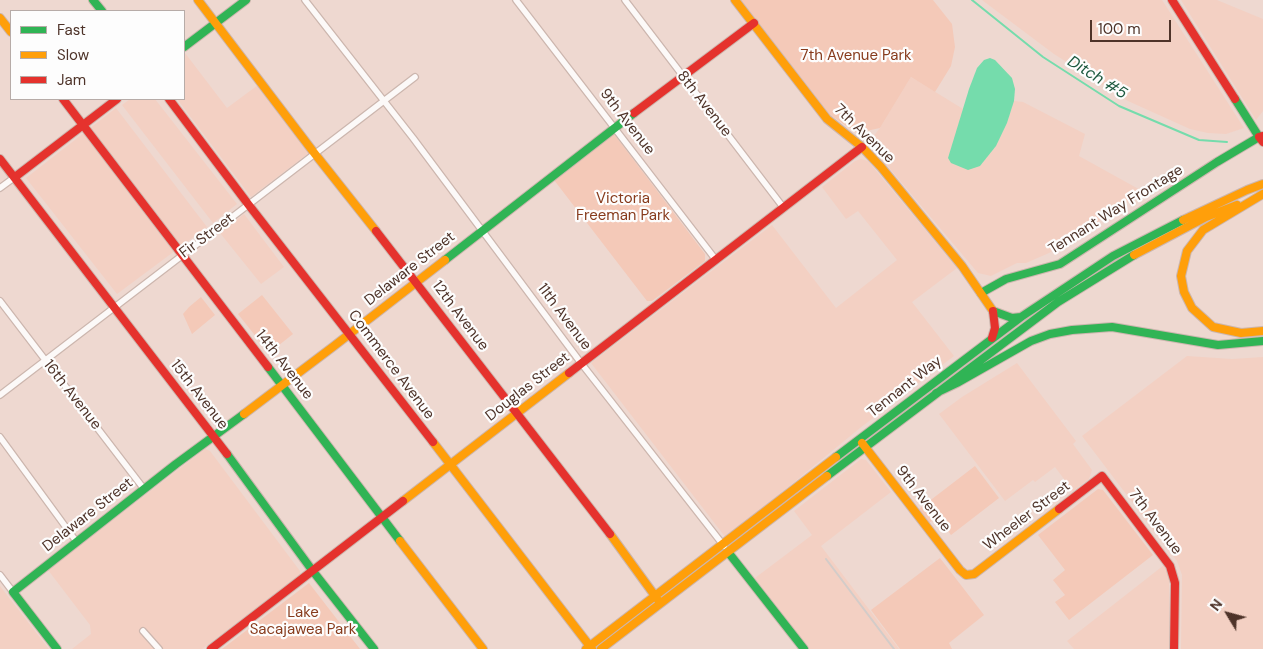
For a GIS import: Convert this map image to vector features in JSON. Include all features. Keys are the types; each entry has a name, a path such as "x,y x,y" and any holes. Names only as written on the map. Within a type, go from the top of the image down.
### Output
{"main road":[{"path":"93,0 101,10"},
{"name":"12th Avenue","path":"198,0 260,79 315,154 417,282 516,414 589,506 660,604"},
{"path":"185,46 246,0"},
{"name":"7th Avenue","path":"735,0 827,119 874,158 962,266 993,312"},
{"path":"1172,0 1262,138"},
{"path":"0,18 10,31"},
{"name":"Delaware Street","path":"12,592 144,488 350,334 614,128 754,23"},
{"name":"14th Avenue","path":"64,100 483,649"},
{"path":"15,178 116,100"},
{"name":"Commerce Avenue","path":"170,100 589,648"},
{"name":"Tennant Way Frontage","path":"981,293 1006,279 1060,264 1213,164 1262,138"},
{"name":"Douglas Street","path":"211,649 862,147"},
{"name":"15th Avenue","path":"0,159 374,649"},
{"name":"Tennant Way","path":"589,648 1021,317 1114,256 1172,226 1263,184"},
{"name":"Tennant Way","path":"601,649 936,392 1058,302 1125,260 1206,217 1261,195"},
{"path":"1249,200 1196,237 1184,259 1181,276 1184,292 1192,308 1213,327 1241,334 1263,331"},
{"path":"992,338 995,328 993,312 1012,318 1021,317"},
{"path":"936,392 957,383 1031,341 1050,334 1072,330 1112,327 1218,345 1263,340"},
{"name":"9th Avenue","path":"860,440 960,570 966,575"},
{"name":"7th Avenue","path":"1102,476 1170,566 1174,583 1174,649"},
{"name":"Wheeler Street","path":"966,575 974,574 1102,476"},
{"name":"11th Avenue","path":"728,552 804,649"},
{"path":"12,592 57,649"}],"street":[{"name":"11th Avenue","path":"305,0 728,552"},
{"name":"9th Avenue","path":"516,0 716,260"},
{"name":"8th Avenue","path":"625,0 783,207"},
{"name":"Fir Street","path":"0,395 415,77"},
{"path":"0,188 15,178"},
{"name":"16th Avenue","path":"0,302 144,488"},
{"path":"0,437 76,541"},
{"path":"0,575 12,592"},
{"path":"143,631 159,649"}],"shaded area":[{"path":"982,0 1162,0 1244,128 1226,134 1190,129 1128,101 1054,54"},
{"path":"1181,0 1217,0 1263,19 1263,111 1256,120"},
{"path":"185,53 227,108 258,85 309,153 251,197 178,100 185,100"},
{"path":"990,58 995,60 1012,78 1015,89 1014,101 1007,123 996,146 980,166 968,170 951,163 948,158 977,68 984,60"},
{"path":"911,77 963,109 961,119 980,166 996,146 1007,123 1014,101 1023,102 1085,134 1079,156 1144,192 1049,253 1026,263 1017,263 991,276 978,273 868,143 880,128"},
{"path":"129,100 156,100 237,204 213,223 122,105"},
{"path":"116,108 207,227 117,294 26,178"},
{"path":"861,159 868,161 957,268 912,302 954,356 860,428 726,538 591,363 772,225 836,308 897,260 858,211 846,219 822,187 855,161"},
{"path":"244,214 284,267 261,284 220,233"},
{"path":"1187,356 1232,359 1263,357 1263,649 1181,649 1182,575 1177,561 1082,436"},
{"path":"1017,363 1076,441 1073,444 1092,470 1089,479 1073,491 1055,467 1035,482 1033,480 1005,501 939,414 962,397"},
{"path":"205,449 210,451 300,571 300,575 202,649 72,649 91,634 90,625 48,570"},
{"path":"861,459 866,460 891,492 821,546 899,649 809,649 755,578 812,535 794,511"},
{"path":"1164,565 1169,572 1169,649 1074,649 1067,641"},
{"path":"0,586 49,649 0,649"}],"green space":[{"name":"7th Avenue Park","path":"741,0 933,0 952,24 955,47 951,66 935,92 911,77 880,128 857,133 830,115"},
{"name":"Victoria Freeman Park","path":"614,134 705,254 705,261 652,301 647,301 554,180"},
{"path":"262,295 293,334 269,353 238,314"},
{"path":"201,297 215,315 192,334 183,314"},
{"path":"975,466 999,498 951,535 937,517 929,523 919,509"},
{"path":"1098,489 1103,490 1153,555 1069,620 1055,602 1065,595 1053,580 1065,570 1038,535"},
{"path":"940,558 984,615 949,643 952,649 900,649 871,610"},
{"name":"Lake Sacajawea Park","path":"309,583 360,649 222,649"}],"waterway":[{"name":"Ditch #5","path":"972,0 1043,57 1119,106 1199,140 1227,142"}],"railway":[{"path":"826,559 894,649"}],"traffic: fast":[{"path":"93,0 101,10"},
{"path":"185,46 246,0"},
{"path":"981,293 1006,279 1060,264 1217,162 1259,137 1235,99"},
{"path":"445,260 634,113"},
{"path":"836,457 1021,317 1113,256 1183,220"},
{"path":"827,476 1058,302 1134,255"},
{"path":"993,311 1012,318 1021,317"},
{"path":"936,393 1031,341 1050,334 1072,330 1112,327 1218,345 1263,341"},
{"path":"268,367 400,541"},
{"path":"57,649 13,592 176,464 244,414"},
{"path":"227,454 312,570 374,649"},
{"path":"728,552 804,649"}],"traffic: slow":[{"path":"198,0 376,231"},
{"path":"735,0 827,119 862,147 881,167 962,266 993,311"},
{"path":"0,18 10,31"},
{"path":"1247,190 1263,184"},
{"path":"1183,220 1247,190"},
{"path":"1263,194 1203,230 1187,251 1181,276 1184,292 1192,308 1213,327 1241,333 1263,331"},
{"path":"1134,255 1206,217 1237,205"},
{"path":"244,414 445,260"},
{"path":"403,501 569,373"},
{"path":"433,442 592,649"},
{"path":"862,443 960,570 966,575 974,574 1059,509"},
{"path":"586,649 836,457"},
{"path":"601,649 827,476"},
{"path":"610,534 658,600"},
{"path":"400,541 483,649"}],"traffic: jam":[{"path":"1172,0 1235,99"},
{"path":"634,113 754,23"},
{"path":"64,100 268,367"},
{"path":"15,177 116,100"},
{"path":"170,100 433,442"},
{"path":"1263,136 1259,137 1263,142"},
{"path":"569,373 862,147"},
{"path":"0,159 227,454"},
{"path":"376,231 610,534"},
{"path":"992,338 995,328 993,311"},
{"path":"1059,509 1102,476 1170,566 1175,583 1174,649"},
{"path":"211,649 403,501"}]}
